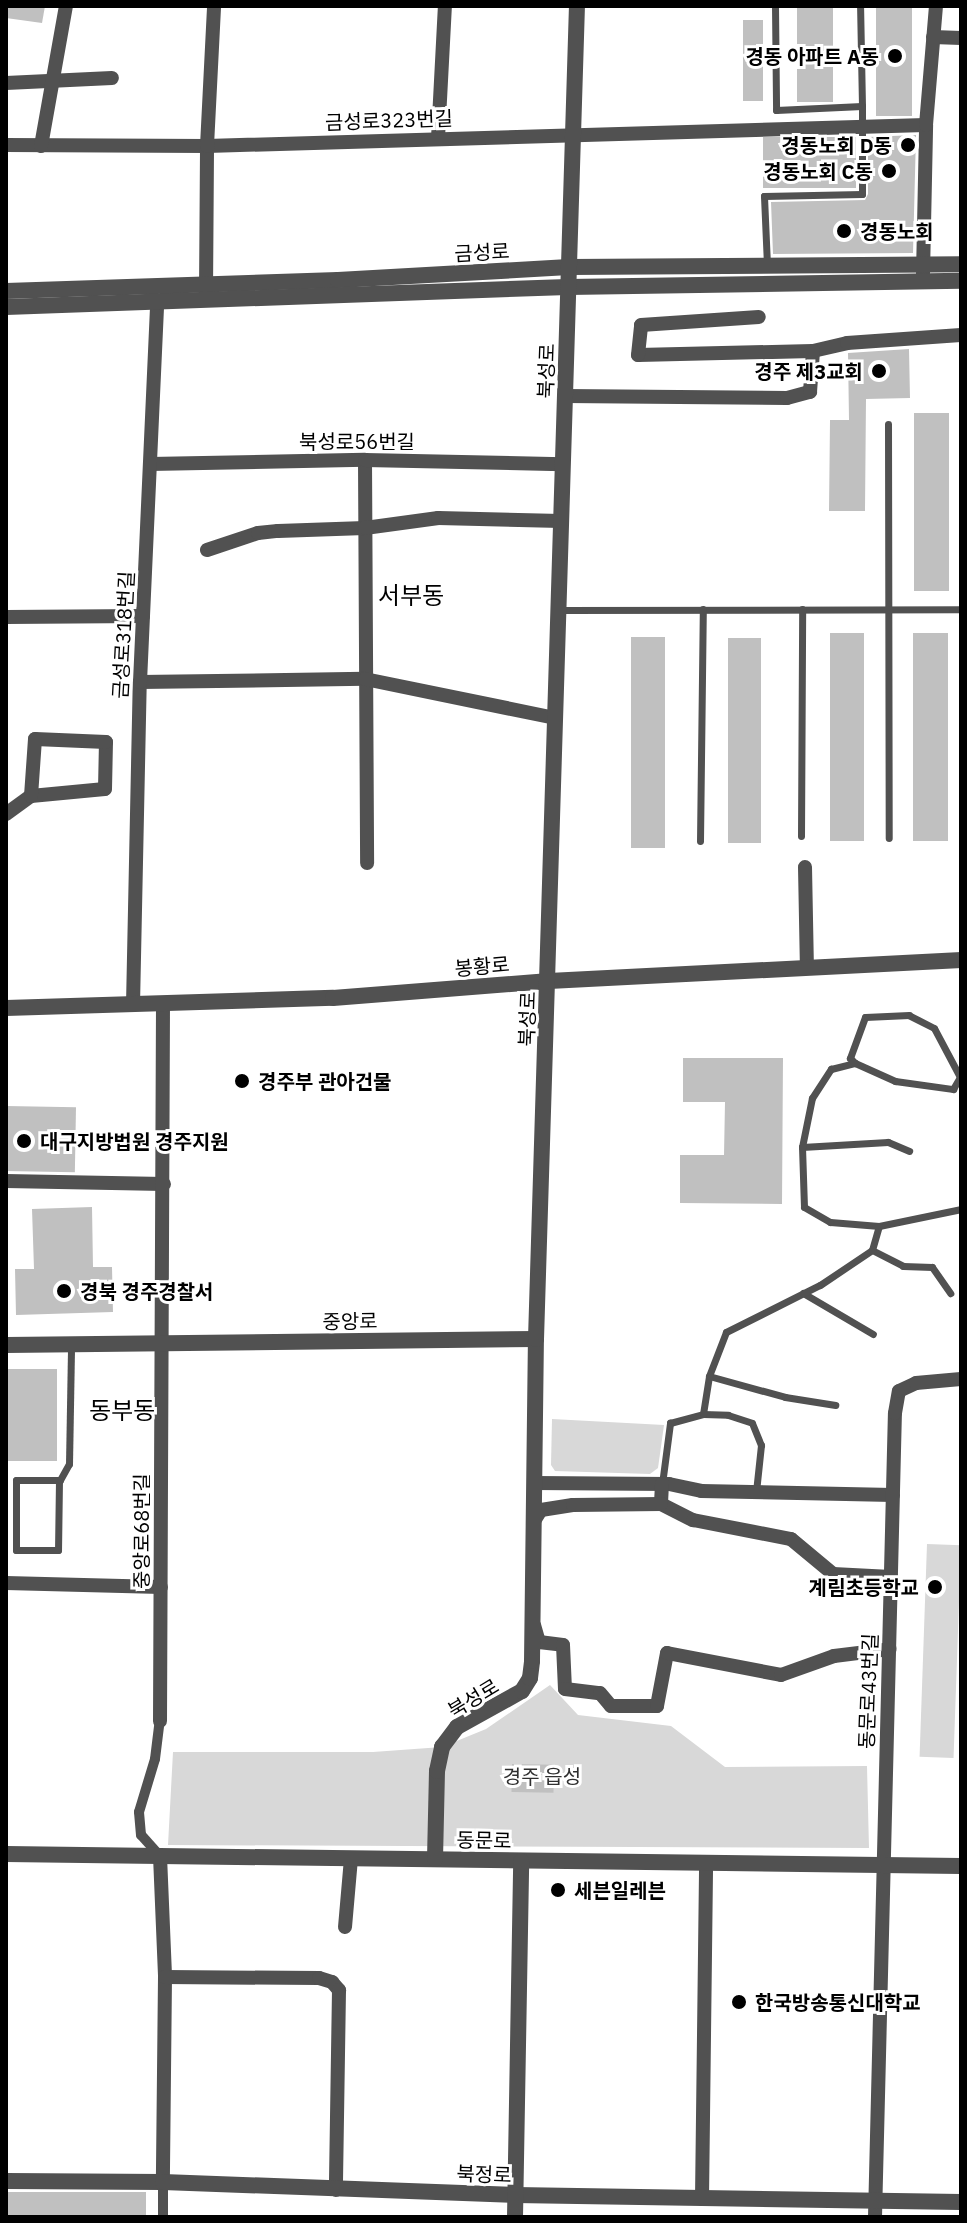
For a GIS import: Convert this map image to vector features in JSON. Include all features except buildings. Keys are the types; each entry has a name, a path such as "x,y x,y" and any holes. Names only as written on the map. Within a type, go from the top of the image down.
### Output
{"street":[{"path":"41,146 66,6"},
{"path":"201,290 214,6"},
{"path":"438,138 445,6"},
{"name":"북성로","path":"435,1859 437,1771 442,1747 457,1727 522,1691 530,1678 536,1339 577,6"},
{"path":"923,274 926,125 936,6"},
{"path":"933,37 961,38"},
{"path":"6,83 112,78"},
{"path":"573,134 926,125"},
{"name":"금성로323번길","path":"6,145 207,146 573,134"},
{"name":"금성로","path":"6,291 568,287 923,274 961,264"},
{"name":"금성로","path":"6,307 157,303 201,290 569,267 767,266 923,274 961,281"},
{"name":"금성로318번길","path":"133,1005 140,682 157,303"},
{"path":"759,317 641,325 638,355 813,351 847,343 961,335"},
{"path":"565,396 787,398 810,392 813,351"},
{"path":"365,460 367,863"},
{"name":"북성로56번길","path":"150,464 365,460 563,464"},
{"path":"207,550 258,533 365,528 438,518 561,521"},
{"path":"6,617 143,616"},
{"path":"140,682 365,679 555,718"},
{"path":"6,814 31,796 105,789 106,742 35,739 31,796"},
{"path":"805,867 807,967"},
{"name":"봉황로","path":"6,1008 333,998 549,981 961,960"},
{"path":"163,1005 163,1343"},
{"path":"6,1181 164,1184"},
{"name":"중앙로","path":"6,1345 536,1339"},
{"name":"중앙로68번길","path":"160,1721 163,1343"},
{"name":"동문로43번길","path":"875,2209 895,1413 899,1391 916,1383 961,1379"},
{"path":"534,1483 662,1484 701,1491 893,1495"},
{"path":"661,1504 662,1484"},
{"path":"534,1521 541,1510 573,1505 661,1504 693,1520 791,1539 833,1574 891,1577"},
{"path":"6,1583 161,1587"},
{"path":"533,1620 539,1642 563,1645 565,1689 600,1693 611,1706 657,1706 667,1653 781,1675 834,1656 890,1649"},
{"path":"160,1721 155,1759 139,1812 141,1835 160,1856 165,1977 163,2217"},
{"name":"동문로","path":"6,1854 961,1866"},
{"path":"345,1927 351,1858"},
{"path":"515,2217 521,1861"},
{"path":"702,2199 706,1863"},
{"path":"165,1977 319,1978 332,1982 339,1990 336,2190"},
{"name":"북정로","path":"6,2181 163,2182 336,2190 702,2199 875,2209 961,2202"}],"lane":[{"path":"775,6 776,110 862,106"},
{"path":"767,266 764,196 862,194 860,6"},
{"path":"888,424 889,838"},
{"path":"700,841 703,609"},
{"path":"801,836 802,609"},
{"path":"559,610 961,609"},
{"path":"855,1063 850,1058 865,1017 909,1015 934,1028 960,1077 953,1089 895,1081 855,1063 831,1069 812,1098 802,1147 804,1207 830,1222 879,1226 961,1209"},
{"path":"802,1147 888,1142 909,1151"},
{"path":"703,1414 709,1376 726,1332 803,1293 872,1250 879,1226"},
{"path":"872,1250 903,1266 932,1267 950,1293"},
{"path":"803,1293 873,1334"},
{"path":"59,1480 16,1480 16,1550 58,1550 59,1480 69,1464 71,1343"},
{"path":"709,1376 785,1397 835,1405"},
{"path":"662,1484 670,1423 703,1414 728,1415 752,1423 761,1445 756,1492"}],"green space":[{"path":"552,1419 664,1425 658,1468 650,1474 555,1471 551,1465"},
{"path":"927,1544 961,1545 954,1758 920,1757"},
{"name":"경주 읍성","path":"550,1685 578,1715 671,1726 725,1767 867,1766 869,1848 168,1845 173,1752 373,1752 442,1747 486,1729"}],"place":[{"name":"경동 아파트 A동","path":"895,56"},
{"name":"경동노회 D동","path":"908,145"},
{"name":"경동노회 C동","path":"889,171"},
{"name":"경동노회","path":"844,231"},
{"name":"경주 제3교회","path":"879,371"},
{"name":"경주부 관아건물","path":"242,1081"},
{"name":"대구지방법원 경주지원","path":"24,1141"},
{"name":"경북 경주경찰서","path":"64,1291"},
{"name":"계림초등학교","path":"935,1587"},
{"name":"세븐일레븐","path":"558,1890"},
{"name":"한국방송통신대학교","path":"739,2002"}],"district":[{"name":"서부동","path":"411,596"},
{"name":"동부동","path":"122,1411"}]}
